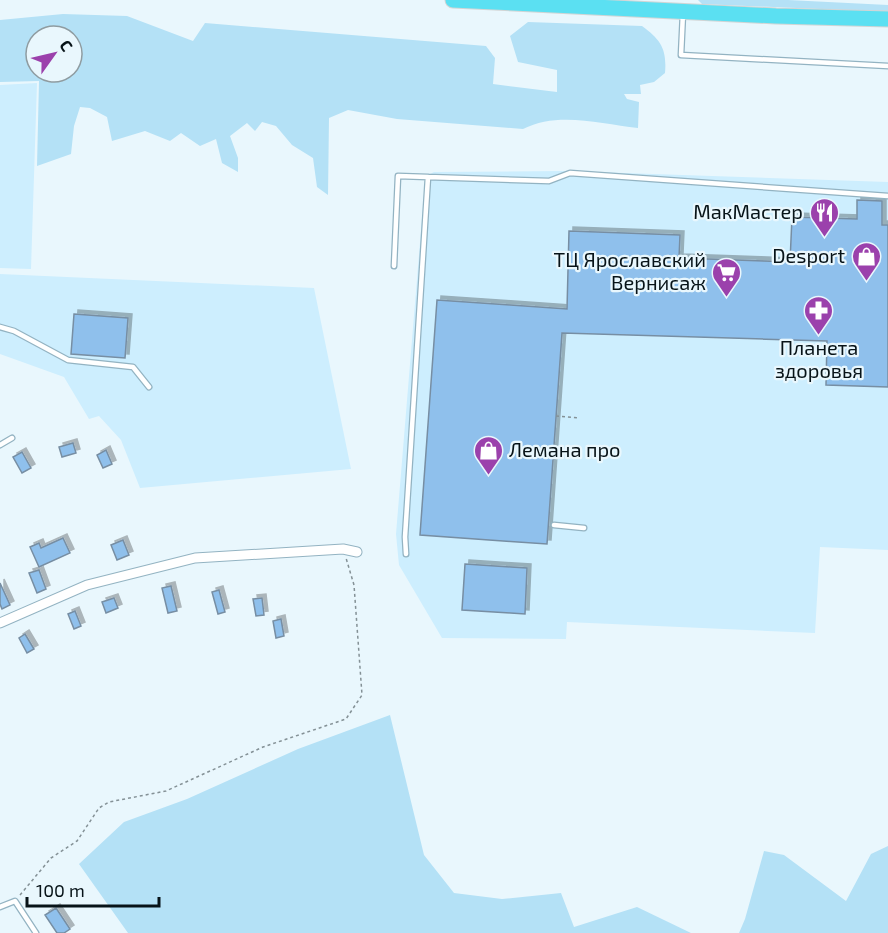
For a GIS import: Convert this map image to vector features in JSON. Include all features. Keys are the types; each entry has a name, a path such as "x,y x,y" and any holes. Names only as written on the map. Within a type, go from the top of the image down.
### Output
{"highway":[{"path":"453,0 683,5 776,16 888,19"}],"street":[{"path":"0,622 87,585 195,558 343,549 357,552"}],"lane":[{"path":"683,5 681,55 888,66"},
{"path":"394,266 398,176 549,181 570,173 888,196"},
{"path":"406,554 405,537 429,177"},
{"path":"0,327 14,331 68,360 133,367 149,387"},
{"path":"0,445 12,438"},
{"path":"554,525 584,528"},
{"path":"0,907 15,901 36,933"}],"path":[{"path":"556,416 579,418"},
{"path":"15,901 51,858 77,841 99,808 109,802 166,791 263,747 346,719 362,694 354,585 343,549"}],"shaded area":[{"path":"698,0 788,0 888,5 888,12 702,4"},
{"path":"63,14 127,16 193,41 205,23 486,46 495,58 493,84 557,92 557,70 518,62 510,36 528,22 642,26 658,41 665,57 665,73 654,82 640,85 641,94 624,94 627,99 639,102 638,128 565,120 536,124 523,129 397,119 348,110 329,118 328,195 317,187 313,158 292,145 276,126 262,122 255,131 247,123 230,136 238,158 238,172 222,163 216,139 200,146 181,133 170,141 145,131 112,141 107,117 90,108 80,107 74,126 71,154 37,166 39,84 84,84 84,24 24,24 24,81 0,82 0,20"},
{"path":"37,84 31,269 0,268 0,85"},
{"path":"564,171 888,182 888,550 820,547 815,633 567,622 566,639 442,638 399,565 396,534 425,182 428,175 434,172"},
{"path":"0,274 314,288 351,469 140,488 121,440 99,416 89,419 64,377 0,354"},
{"path":"390,715 424,855 454,893 502,899 561,893 574,927 637,907 691,933 128,933 79,864 124,822 187,799 298,749"},
{"path":"888,846 888,933 739,933 764,851 784,855 846,901 871,854"}],"building":[{"path":"857,200 882,201 882,225 888,225 888,387 826,385 827,341 562,333 547,544 420,535 437,300 567,309 569,231 680,235 679,258 790,262 792,217 857,219"},
{"path":"74,314 128,318 125,358 71,354"},
{"path":"73,443 76,453 62,457 59,447"},
{"path":"106,450 112,464 103,468 97,455"},
{"path":"22,452 31,468 22,473 13,457"},
{"path":"63,538 70,553 39,567 30,547 39,543 41,548"},
{"path":"123,540 129,555 117,560 111,545"},
{"path":"465,564 527,568 525,614 462,610"},
{"path":"39,570 46,589 37,593 29,573"},
{"path":"0,583 10,605 2,609 0,604"},
{"path":"171,586 177,611 168,613 162,588"},
{"path":"219,590 225,612 218,614 212,592"},
{"path":"114,598 118,608 106,613 102,602"},
{"path":"262,598 264,615 256,616 253,599"},
{"path":"75,611 81,626 74,629 68,614"},
{"path":"281,619 284,636 276,638 273,621"},
{"path":"25,634 34,649 27,653 19,638"},
{"path":"56,908 70,929 64,933 57,933 45,915"}],"place":[{"name":"МакМастер","path":"824,238"},
{"name":"Desport","path":"866,282"},
{"name":"ТЦ Ярославский Вернисаж","path":"727,298"},
{"name":"Планета здоровья","path":"819,336"},
{"name":"Лемана про","path":"488,476"}]}
